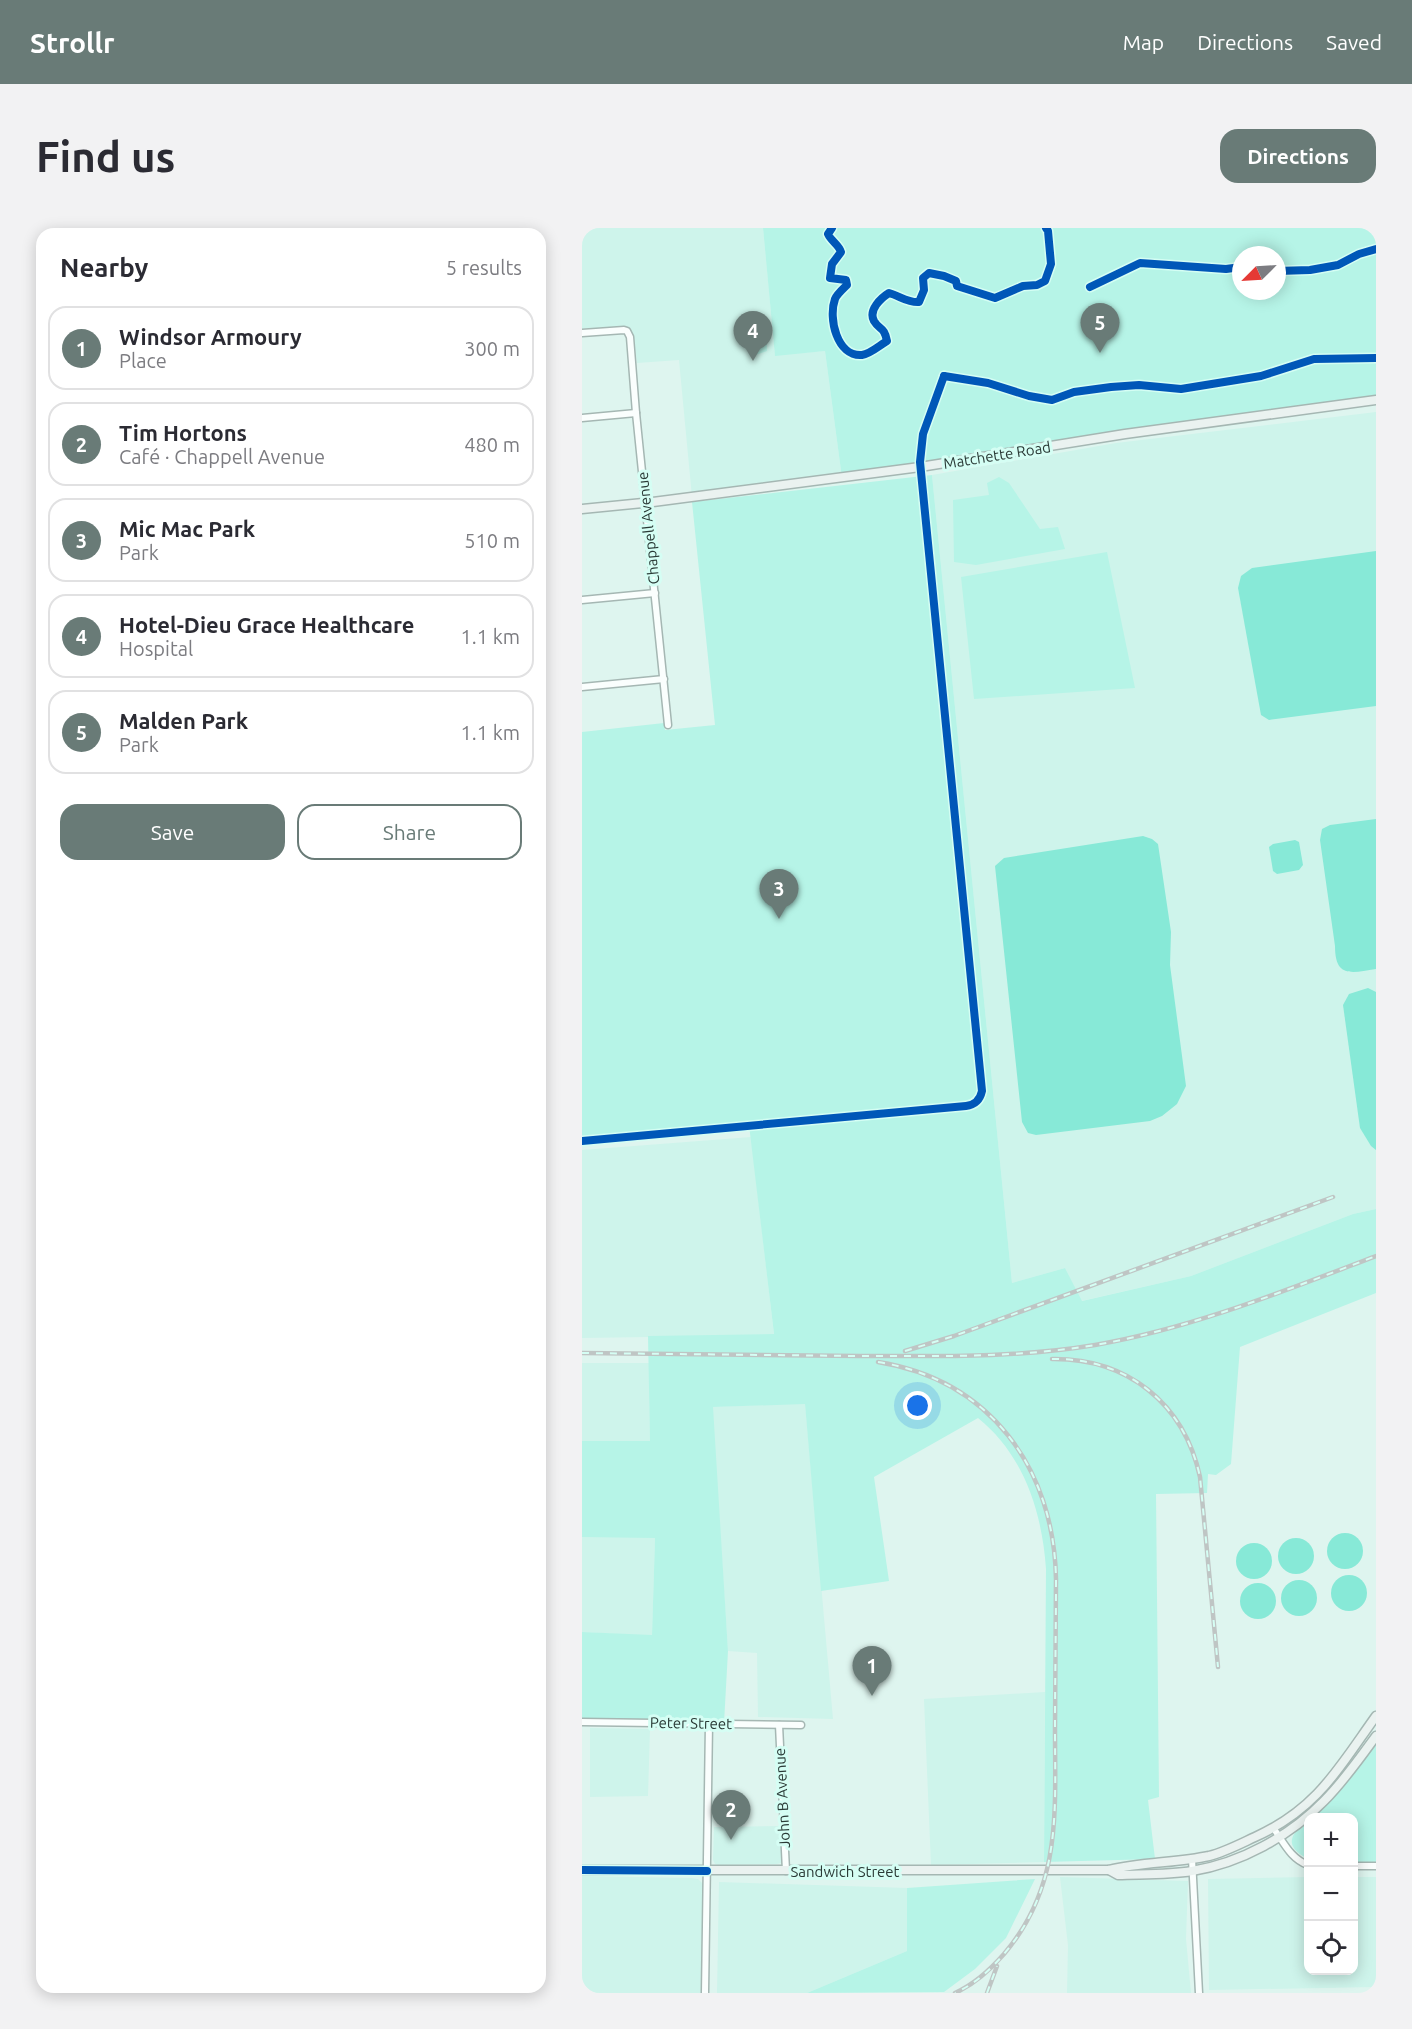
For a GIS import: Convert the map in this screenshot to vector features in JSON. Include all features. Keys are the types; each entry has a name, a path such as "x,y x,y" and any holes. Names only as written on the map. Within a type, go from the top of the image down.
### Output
{"main road":[{"name":"Matchette Road","path":"582,509 646,503 920,467 1125,434 1376,400"},
{"path":"1109,1870 1192,1859 1277,1833 1323,1790 1376,1716"},
{"path":"1109,1870 1119,1875 1192,1871 1239,1857 1324,1801 1376,1736"},
{"name":"Sandwich Street","path":"582,1870 1109,1870"}],"street":[{"name":"Chappell Avenue","path":"582,333 620,330 627,331 630,337 668,725"},
{"path":"582,418 636,413"},
{"path":"582,600 656,593"},
{"path":"582,687 664,679"},
{"name":"Peter Street","path":"582,1722 801,1725"},
{"path":"705,1993 709,1724"},
{"name":"John B Avenue","path":"778,1725 786,1871"},
{"path":"1277,1833 1296,1858 1304,1863"},
{"path":"1192,1859 1198,1993"},
{"path":"1358,1866 1376,1866"}],"shaded area":[{"path":"582,228 763,228 775,355 825,351 842,478 692,497 679,360 637,363 634,340 631,330 627,328 582,332"},
{"path":"763,228 1376,228 1376,401 842,478 825,351 775,356"},
{"path":"753,334 763,334 767,337 767,351 753,356 749,353 749,344 744,344 742,339"},
{"path":"1376,412 1376,1209 1353,1214 1191,1276 1081,1301 1065,1268 1012,1283 932,475 1116,443"},
{"path":"932,475 1012,1283 1065,1268 1082,1301 1191,1276 1353,1214 1376,1209 1376,1293 1240,1347 1231,1464 1216,1475 1208,1474 1207,1493 1156,1494 1159,1797 1148,1800 1155,1859 1044,1862 1046,1569 1044,1548 1035,1506 1019,1467 994,1433 978,1418 874,1477 889,1581 821,1591 805,1404 713,1407 728,1651 724,1723 582,1721 582,1632 652,1635 655,1538 582,1537 582,1441 650,1441 648,1336 774,1334 749,1125 582,1139 582,732 664,723 665,730 715,725 692,502"},
{"path":"999,477 1009,483 1040,529 1058,527 1065,549 976,565 954,562 953,500 989,495 987,483"},
{"path":"1376,551 1376,706 1269,720 1261,715 1238,588 1241,576 1252,568"},
{"path":"1107,552 1135,688 974,699 961,577"},
{"path":"1376,819 1376,969 1359,972 1346,971 1338,964 1336,956 1320,840 1322,829 1330,825"},
{"path":"1143,836 1158,844 1171,932 1170,965 1186,1086 1177,1104 1162,1116 1150,1121 1036,1135 1028,1133 1022,1122 995,866 1004,858"},
{"path":"1295,840 1299,842 1303,865 1299,870 1277,874 1273,871 1269,847 1273,844"},
{"path":"1368,988 1376,992 1376,1150 1360,1128 1343,1005 1349,994"},
{"path":"751,1137 774,1335 582,1338 582,1150"},
{"path":"582,1363 649,1363 650,1442 582,1441"},
{"path":"805,1403 833,1719 758,1717 757,1653 728,1651 712,1407"},
{"path":"1345,1533 1358,1538 1363,1551 1358,1564 1345,1569 1332,1564 1327,1551 1332,1538"},
{"path":"582,1537 655,1537 652,1636 582,1632"},
{"path":"1296,1538 1309,1543 1314,1556 1309,1569 1296,1574 1283,1569 1278,1556 1283,1543"},
{"path":"1254,1543 1267,1548 1272,1561 1267,1574 1254,1579 1241,1574 1236,1561 1241,1548"},
{"path":"1349,1575 1362,1580 1367,1593 1362,1606 1349,1611 1336,1606 1331,1593 1336,1580"},
{"path":"1299,1580 1312,1585 1317,1598 1312,1611 1299,1616 1286,1611 1281,1598 1286,1585"},
{"path":"1258,1583 1271,1588 1276,1601 1271,1614 1258,1619 1245,1614 1240,1601 1245,1588"},
{"path":"1045,1692 1044,1862 931,1865 924,1699"},
{"path":"590,1728 650,1729 648,1796 590,1797"},
{"path":"1376,1744 1376,1863 1358,1863 1358,1813 1317,1813 1343,1787"},
{"path":"1304,1824 1304,1856 1292,1845 1293,1835"},
{"path":"782,1826 783,1859 781,1863 715,1864 713,1860 714,1827"},
{"path":"582,1876 698,1879 703,1884 702,1993 582,1993"},
{"path":"1060,1877 1188,1881 1186,1939 1191,1993 1067,1993 1068,1945"},
{"path":"1304,1877 1304,1975 1358,1975 1358,1877 1376,1877 1376,1987 1209,1990 1208,1879"},
{"path":"1035,1879 1006,1938 975,1969 944,1992 807,1993 907,1951 907,1888"},
{"path":"719,1882 907,1888 907,1951 807,1993 717,1993"}],"railway":[{"path":"905,1351 954,1336 1333,1197"},
{"path":"582,1353 948,1356 1066,1349 1131,1338 1203,1319 1376,1256"},
{"path":"1052,1359 1079,1361 1105,1367 1128,1376 1166,1407 1181,1427 1200,1477 1218,1667"},
{"path":"878,1362 918,1372 953,1388 983,1409 1008,1436 1028,1466 1043,1501 1052,1539 1056,1579 1055,1790 1054,1819 1046,1875 1023,1928 1004,1954 982,1976 955,1993"},
{"path":"987,1993 997,1966"}],"cycle path":[{"path":"832,228 828,234 841,252 832,264 830,278 846,280 847,285 835,299 833,307 836,335 846,350 862,355 887,341 885,333 873,317 874,309 879,301 889,293 919,302 924,290 923,278 929,273 944,276 956,281 957,286 995,298 1023,286 1037,285 1045,281 1051,264 1046,228"},
{"path":"1286,271 1310,270 1338,265 1359,254 1376,249"},
{"path":"1090,287 1140,263 1232,268"},
{"path":"944,376 988,383 1029,396 1052,400 1074,392 1111,387 1139,385 1181,389 1261,376 1314,359 1376,358"},
{"path":"582,1141 966,1106 977,1102 980,1097 982,1091 920,462 923,434 944,376"},
{"path":"582,1870 707,1871"}],"place":[{"name":"Malden Park","path":"1100,353"},
{"name":"Hotel-Dieu Grace Healthcare","path":"753,361"},
{"name":"Mic Mac Park","path":"779,919"},
{"name":"Windsor Armoury","path":"872,1696"},
{"name":"Tim Hortons","path":"731,1840"}]}
